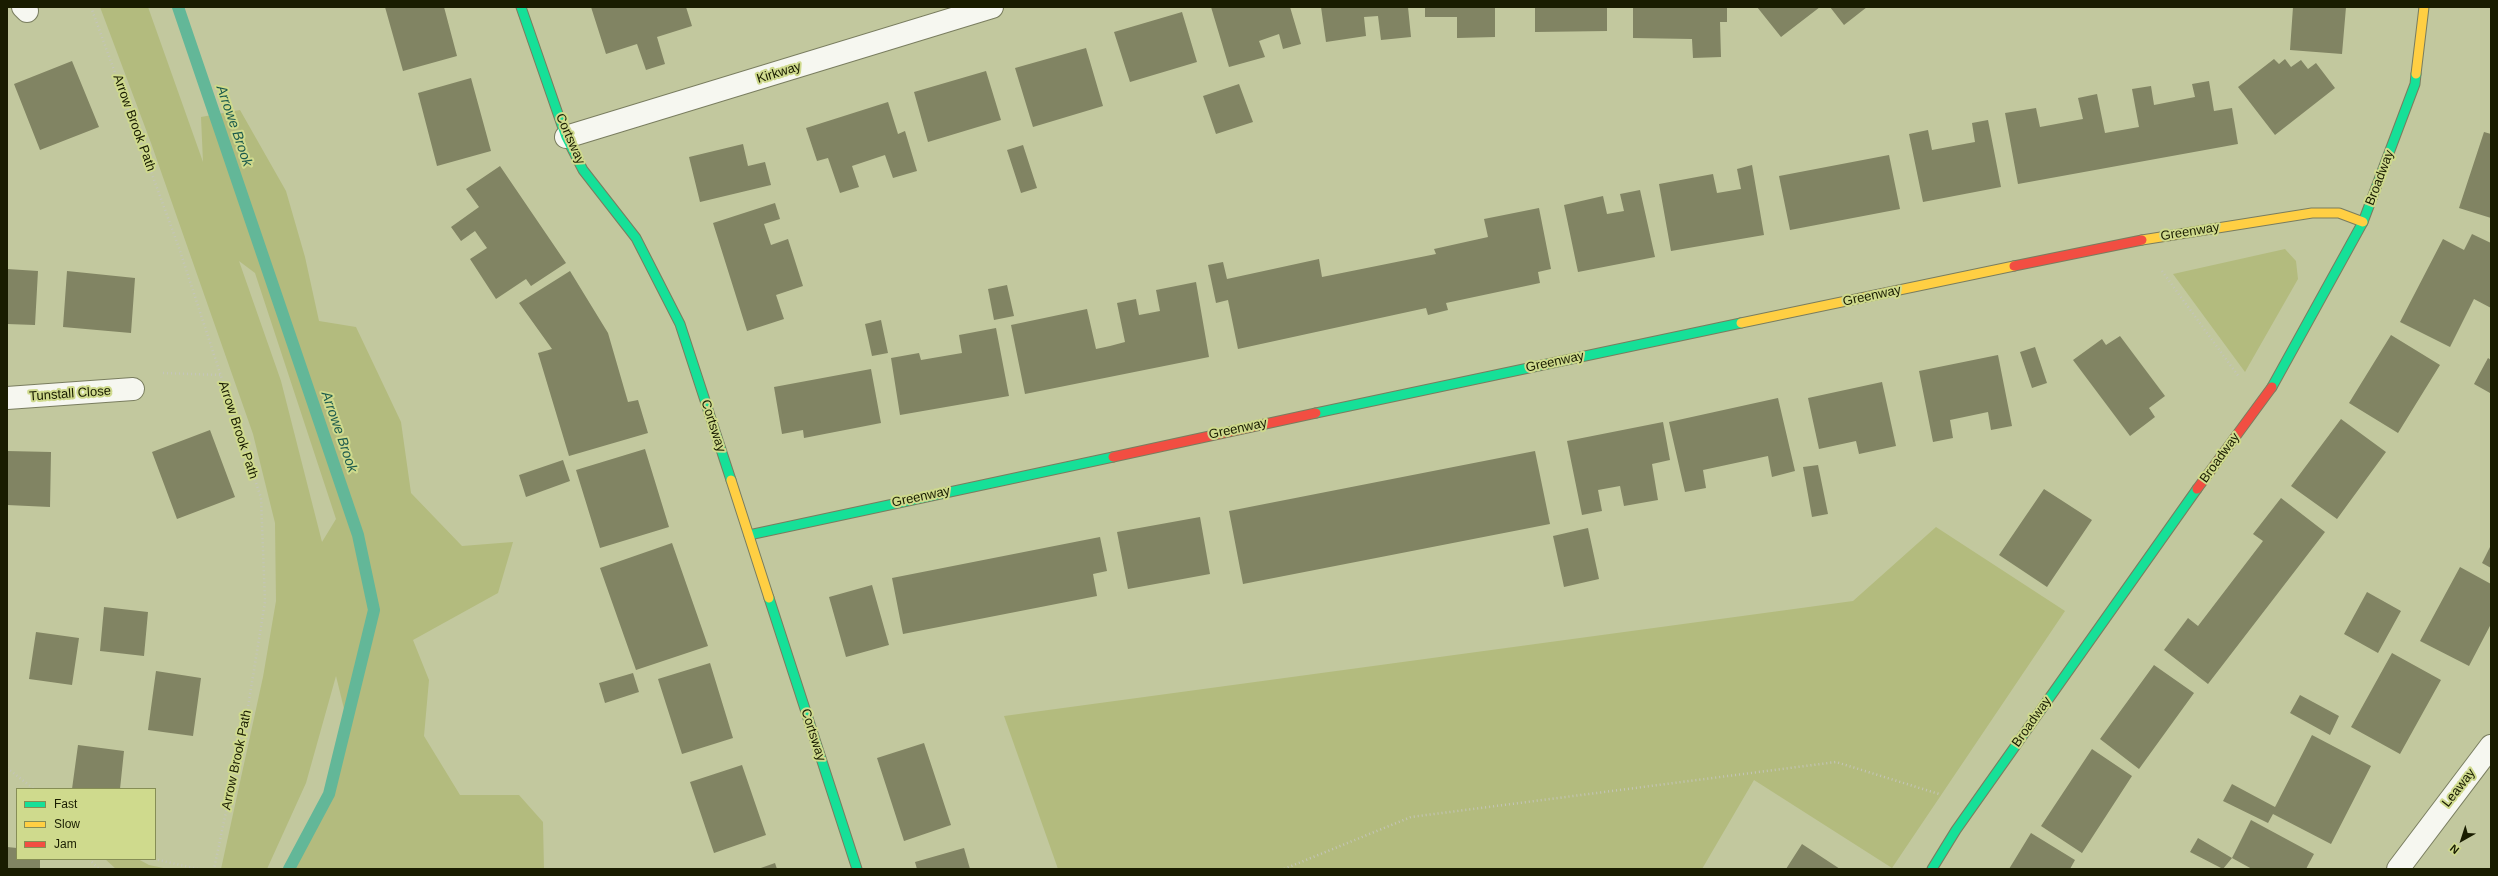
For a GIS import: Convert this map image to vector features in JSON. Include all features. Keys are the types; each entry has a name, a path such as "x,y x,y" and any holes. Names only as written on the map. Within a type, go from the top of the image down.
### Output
{"street":[{"name":"Cortsway","path":"521,7 566,137 583,170 636,238 680,324 857,869"},
{"name":"Kirkway","path":"566,137 992,7"},
{"name":"Broadway","path":"1932,869 1974,805 2145,561 2276,382 2363,222 2415,84 2424,7"},
{"name":"Greenway","path":"748,535 1413,392 2140,240 2312,213 2339,213 2363,222"},
{"name":"Tunstall Close","path":"7,398 133,389"},
{"name":"Leaway","path":"2398,869 2491,746"}],"path":[{"name":"Arrow Brook Path","path":"91,7 179,248 261,498 265,602 248,707 214,869"},
{"path":"2140,240 2259,404"},
{"path":"133,389 138,372 220,375"},
{"path":"1284,869 1410,817 1836,762 1974,805"},
{"path":"7,768 33,788"},
{"path":"156,859 198,869"},
{"path":"90,860 99,869"}],"green space":[{"path":"100,7 148,7 203,162 201,117 240,110 286,191 305,257 319,321 356,327 401,422 411,493 462,546 513,542 498,593 413,640 429,680 424,736 460,795 519,795 543,822 544,869 289,869 329,794 347,721 336,676 306,783 267,869 221,869 263,677 276,601 275,523 253,434 151,143","holes":["239,261 255,273 336,519 322,542 281,381"]},
{"path":"2285,249 2296,261 2298,279 2245,372 2173,274"},
{"path":"1936,527 2065,611 1892,868 1754,780 1702,869 1058,869 1004,716 1853,601"},
{"path":"106,860 140,860 149,865 168,869 116,869"}],"building":[{"path":"385,7 444,7 457,56 403,71"},
{"path":"591,7 686,7 692,26 657,37 665,64 646,70 637,44 606,54"},
{"path":"1211,7 1290,7 1301,44 1283,49 1279,34 1259,41 1265,57 1229,67"},
{"path":"1321,7 1408,7 1411,37 1381,40 1378,16 1364,17 1366,36 1326,42"},
{"path":"1425,7 1495,7 1495,37 1457,38 1457,17 1425,17"},
{"path":"1535,7 1607,7 1607,31 1535,32"},
{"path":"1633,7 1727,7 1727,22 1720,22 1721,57 1693,58 1692,39 1633,38"},
{"path":"1757,7 1820,7 1781,37"},
{"path":"1830,7 1867,7 1844,25"},
{"path":"2293,7 2346,7 2342,54 2290,50"},
{"path":"1182,12 1197,62 1130,82 1114,32"},
{"path":"1086,48 1103,106 1033,127 1015,68"},
{"path":"2274,59 2279,64 2285,59 2291,67 2301,60 2308,69 2316,63 2335,88 2275,135 2238,87"},
{"path":"72,61 99,127 40,150 14,84"},
{"path":"986,71 1001,120 928,142 914,92"},
{"path":"471,78 491,151 437,166 418,93"},
{"path":"2209,81 2214,111 2232,108 2238,144 2018,184 2005,113 2036,108 2040,127 2083,119 2078,98 2097,94 2105,133 2139,127 2132,89 2151,86 2154,105 2195,97 2192,84"},
{"path":"1239,84 1253,122 1216,134 1203,96"},
{"path":"888,102 898,134 905,131 917,171 893,178 885,155 852,166 859,187 840,193 828,158 817,161 806,128"},
{"path":"1988,120 2001,187 1923,202 1909,134 1928,130 1932,150 1975,142 1972,123"},
{"path":"2484,132 2491,134 2491,218 2459,208"},
{"path":"743,144 748,166 765,162 771,185 700,202 689,157"},
{"path":"1023,145 1037,188 1021,193 1007,150"},
{"path":"1889,155 1900,209 1790,230 1779,176"},
{"path":"1752,165 1764,235 1671,251 1659,184 1713,174 1717,193 1741,189 1737,169"},
{"path":"500,166 566,263 531,286 526,279 496,299 470,259 487,248 475,231 461,241 451,227 479,207 466,189"},
{"path":"1640,190 1655,257 1578,272 1564,205 1603,196 1607,214 1624,211 1620,194"},
{"path":"775,203 780,219 764,224 771,245 788,239 803,286 776,295 784,319 747,331 713,223"},
{"path":"1539,208 1551,269 1538,272 1540,283 1446,303 1448,310 1428,315 1426,308 1238,349 1228,300 1216,303 1208,265 1223,262 1227,279 1319,259 1322,277 1436,254 1434,249 1488,237 1484,219"},
{"path":"2472,234 2491,243 2491,308 2474,299 2450,347 2400,322 2443,239 2464,250"},
{"path":"7,269 38,271 35,325 7,324"},
{"path":"67,271 135,278 131,333 63,327"},
{"path":"570,271 608,333 628,402 638,400 648,433 569,456 538,353 552,349 519,303"},
{"path":"1196,282 1209,357 1025,394 1011,325 1087,309 1096,349 1110,346 1125,342 1117,303 1136,299 1139,315 1160,311 1156,290"},
{"path":"1007,285 1014,316 994,320 988,289"},
{"path":"881,320 888,353 872,356 865,324"},
{"path":"996,328 1009,396 900,415 891,358 919,353 921,360 962,353 959,335"},
{"path":"2391,335 2440,365 2398,433 2349,403"},
{"path":"2120,336 2165,396 2149,408 2155,417 2130,436 2073,360 2102,339 2106,345"},
{"path":"2035,347 2047,383 2032,388 2020,352"},
{"path":"1998,355 2012,426 1991,430 1988,412 1950,420 1953,438 1933,442 1919,371"},
{"path":"2488,358 2491,360 2490,393 2474,384"},
{"path":"871,369 881,423 804,438 803,430 782,434 774,387"},
{"path":"1882,382 1896,446 1859,454 1856,441 1819,449 1808,398"},
{"path":"1778,398 1795,471 1772,477 1768,456 1703,470 1706,488 1685,492 1669,422"},
{"path":"2341,419 2386,452 2337,519 2291,486"},
{"path":"1663,422 1670,460 1652,464 1658,500 1624,506 1620,486 1598,490 1602,511 1582,515 1567,441"},
{"path":"210,430 235,497 177,519 152,452"},
{"path":"645,449 669,527 600,548 576,470"},
{"path":"7,451 51,452 50,507 7,505"},
{"path":"1535,451 1550,524 1243,584 1229,511"},
{"path":"563,460 570,481 526,497 519,475"},
{"path":"1818,465 1828,514 1812,517 1803,467"},
{"path":"2044,489 2092,520 2047,587 1999,555"},
{"path":"2281,498 2325,532 2208,684 2164,650 2188,618 2198,626 2263,541 2253,534"},
{"path":"1200,517 1210,574 1128,589 1117,532"},
{"path":"1588,528 1599,579 1564,587 1553,536"},
{"path":"1100,537 1107,571 1093,574 1097,596 903,634 892,578"},
{"path":"672,543 708,646 636,670 600,568"},
{"path":"2491,545 2491,568 2482,563"},
{"path":"2460,567 2491,584 2491,624 2469,666 2420,641"},
{"path":"872,585 889,645 846,657 829,597"},
{"path":"2367,592 2401,611 2378,653 2344,634"},
{"path":"104,607 148,612 144,656 100,651"},
{"path":"36,632 79,638 72,685 29,679"},
{"path":"2392,653 2441,680 2400,754 2351,727"},
{"path":"710,663 733,738 682,754 658,679"},
{"path":"2154,665 2194,693 2139,769 2100,739"},
{"path":"156,671 201,678 193,736 148,730"},
{"path":"633,673 639,692 605,703 599,683"},
{"path":"2300,695 2339,716 2330,735 2290,713"},
{"path":"2312,735 2371,766 2331,844 2273,814 2268,823 2223,801 2232,784 2275,807"},
{"path":"924,743 951,825 904,841 877,758"},
{"path":"78,745 124,751 120,788 72,788"},
{"path":"2092,749 2132,776 2082,853 2041,826"},
{"path":"742,765 766,835 714,853 690,782"},
{"path":"2251,820 2314,854 2306,869 2252,869 2232,858"},
{"path":"2031,833 2075,860 2070,869 2009,869"},
{"path":"2198,838 2232,858 2223,869 2190,852"},
{"path":"1802,844 1840,869 1786,869"},
{"path":"7,847 16,848 16,860 40,860 40,869 7,869"},
{"path":"964,848 970,869 917,869 915,862"},
{"path":"775,863 777,869 758,869"}],"waterway":[{"name":"Arrowe Brook","path":"178,7 358,535 374,610 329,794 289,869"}],"traffic: fast":[{"path":"521,7 566,137 583,170 636,238 680,324 731,480"},
{"path":"2272,387 2363,222 2415,84 2416,74"},
{"path":"1316,413 1741,323"},
{"path":"749,535 1113,457"},
{"path":"1932,869 1956,830 2197,489"},
{"path":"769,598 857,869"}],"traffic: slow":[{"path":"2416,74 2424,7"},
{"path":"2142,240 2312,213 2339,213 2363,222"},
{"path":"1741,323 2014,266"},
{"path":"731,480 769,598"}],"traffic: jam":[{"path":"2014,266 2142,240"},
{"path":"2197,489 2272,387"},
{"path":"1113,457 1316,413"}]}
